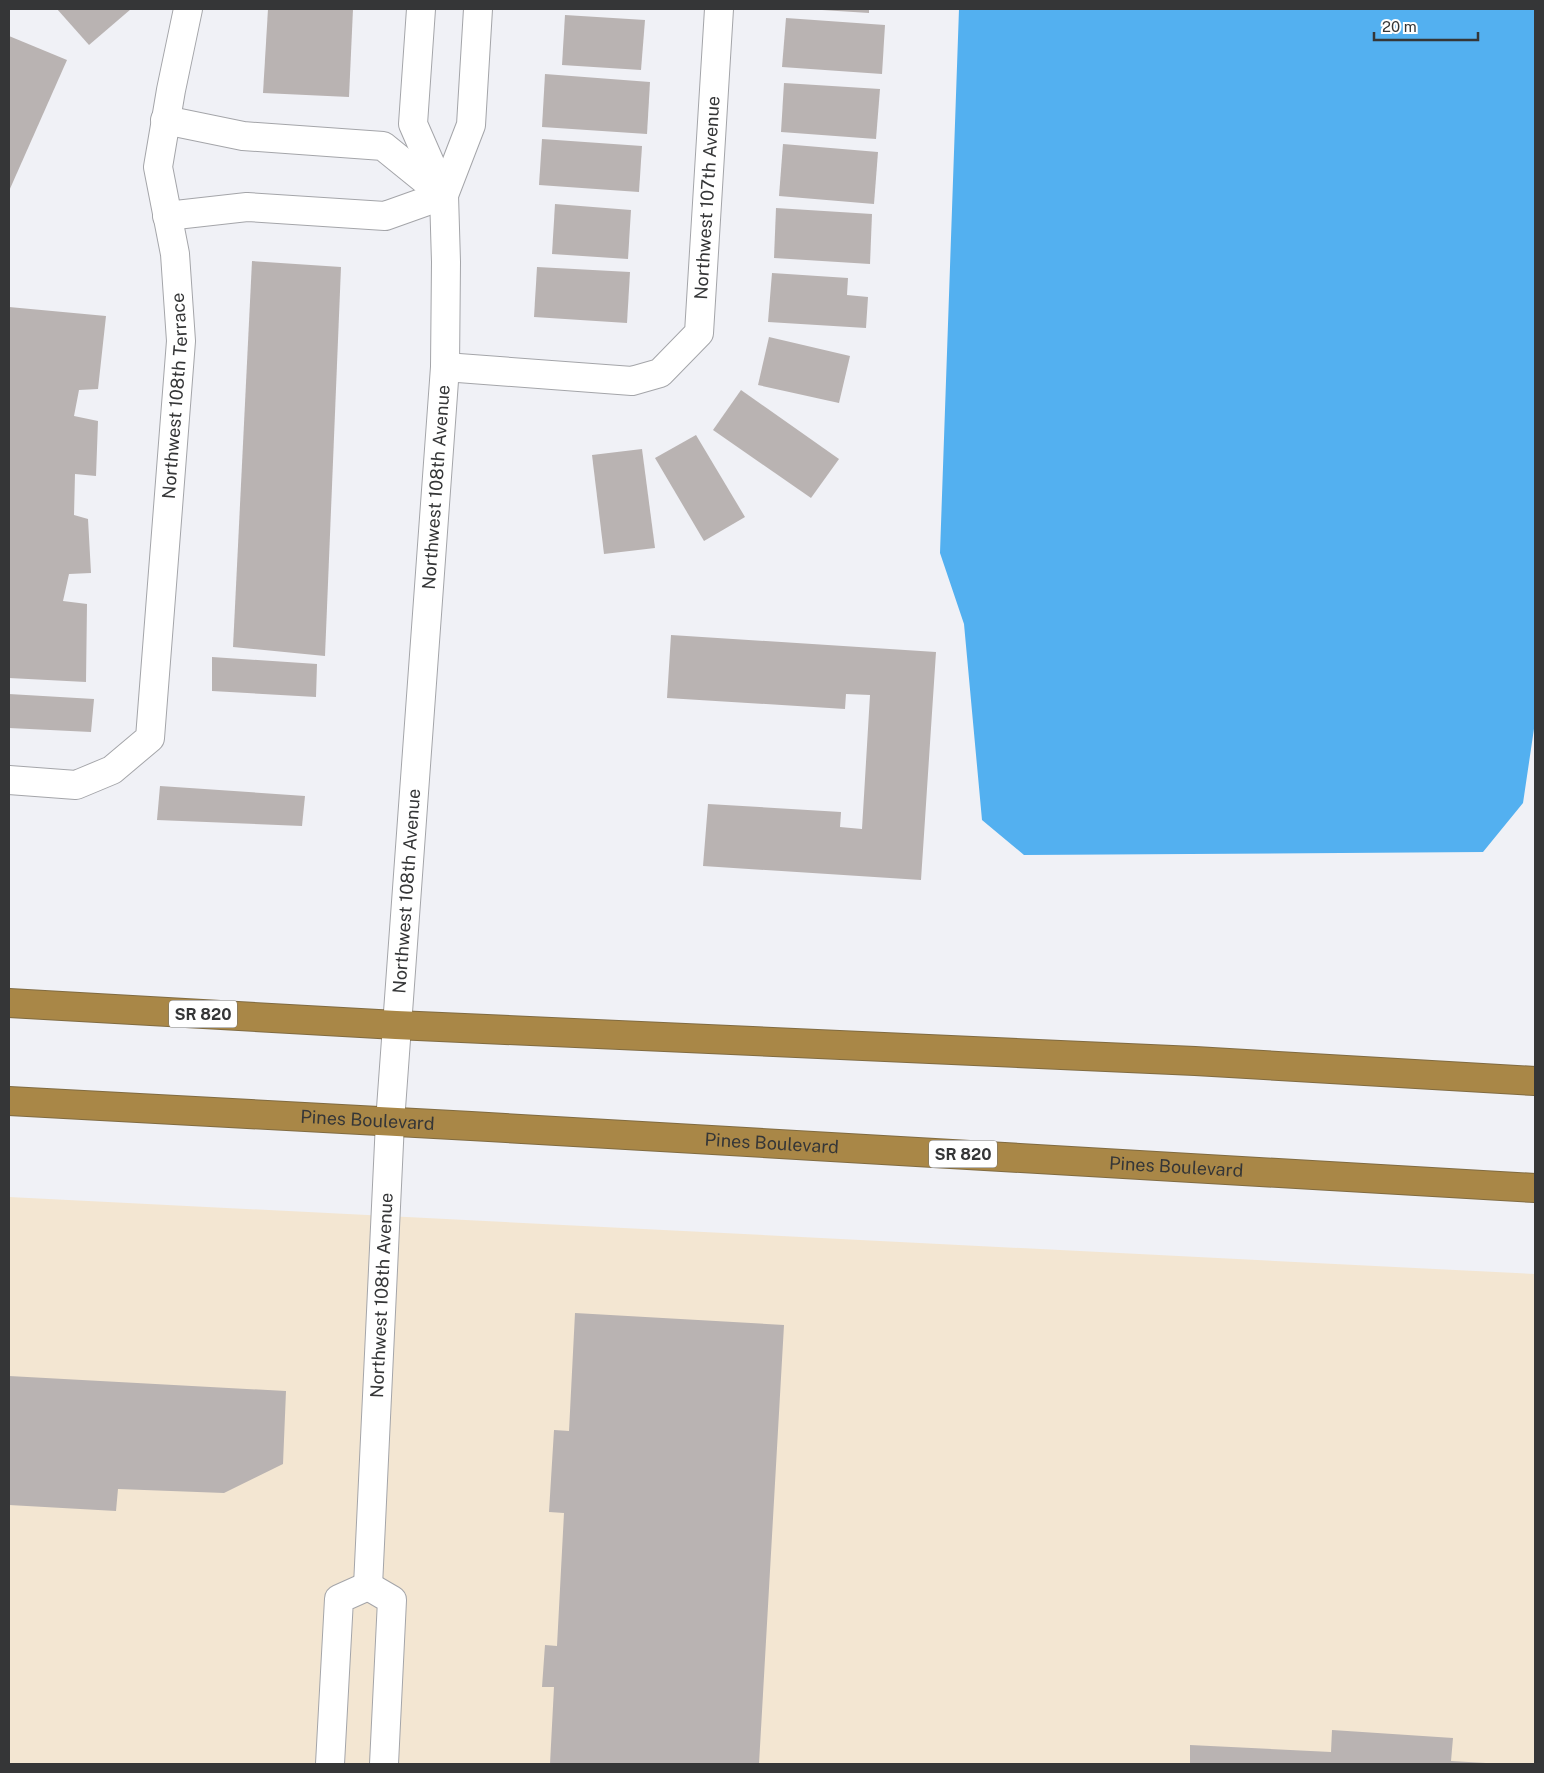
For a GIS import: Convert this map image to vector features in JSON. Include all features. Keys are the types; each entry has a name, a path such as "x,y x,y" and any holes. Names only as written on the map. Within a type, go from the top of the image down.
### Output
{"highway":[{"name":"SR 820","path":"9,1002 396,1025 1186,1060 1535,1081"},
{"name":"Pines Boulevard","path":"9,1101 1535,1188"}],"street":[{"name":"Northwest 108th Terrace","path":"9,780 76,784 112,770 150,738 181,341 175,254 158,167 165,120 188,9"},
{"name":"Northwest 108th Avenue","path":"368,1586 396,1025 444,367 446,262 444,195 413,124 421,9"},
{"name":"Northwest 108th Avenue","path":"444,195 471,125 478,9"},
{"name":"Northwest 107th Avenue","path":"444,367 632,381 660,373 700,332 719,9"},
{"path":"165,120 243,136 383,146 444,195"},
{"path":"167,216 247,207 385,216 444,195"},
{"path":"330,1764 339,1599 368,1586 392,1600 384,1764"}],"shaded area":[{"path":"9,1197 1535,1274 1535,1764 9,1764"}],"water":[{"path":"959,9 1535,9 1535,722 1523,803 1483,852 1024,855 982,820 964,624 940,553"}],"building":[{"path":"57,9 131,9 89,45"},
{"path":"268,9 353,9 349,97 263,93"},
{"path":"869,9 869,13 822,10"},
{"path":"565,15 645,20 641,70 562,65"},
{"path":"786,18 885,25 882,74 782,67"},
{"path":"9,36 67,60 9,191"},
{"path":"545,74 650,82 647,134 542,127"},
{"path":"784,83 880,89 876,139 781,132"},
{"path":"542,139 642,146 639,192 539,185"},
{"path":"783,144 878,152 874,204 779,196"},
{"path":"555,204 631,210 628,259 552,254"},
{"path":"776,208 872,214 870,264 774,258"},
{"path":"252,261 341,267 325,656 233,647"},
{"path":"537,267 630,272 627,323 534,317"},
{"path":"772,273 848,278 847,295 868,297 866,328 768,322"},
{"path":"9,307 106,316 98,389 79,390 74,416 98,421 96,476 75,474 74,515 88,519 91,573 69,574 63,601 87,604 86,682 9,678"},
{"path":"769,337 850,356 839,403 758,385"},
{"path":"741,390 839,459 811,498 713,430"},
{"path":"696,435 745,517 704,541 655,458"},
{"path":"642,449 655,548 604,554 592,455"},
{"path":"671,635 936,652 921,880 703,866 708,804 841,812 840,827 862,829 870,695 846,694 845,709 667,698"},
{"path":"212,657 317,664 316,697 212,691"},
{"path":"9,694 94,699 91,732 9,728"},
{"path":"160,786 305,796 302,826 157,820"},
{"path":"575,1313 784,1325 759,1764 550,1764 554,1687 542,1687 545,1645 557,1646 564,1513 549,1512 554,1430 569,1431"},
{"path":"9,1376 286,1391 283,1464 224,1493 118,1489 116,1511 9,1505"},
{"path":"1332,1730 1453,1738 1451,1761 1486,1764 1190,1764 1190,1745 1331,1752"}]}
